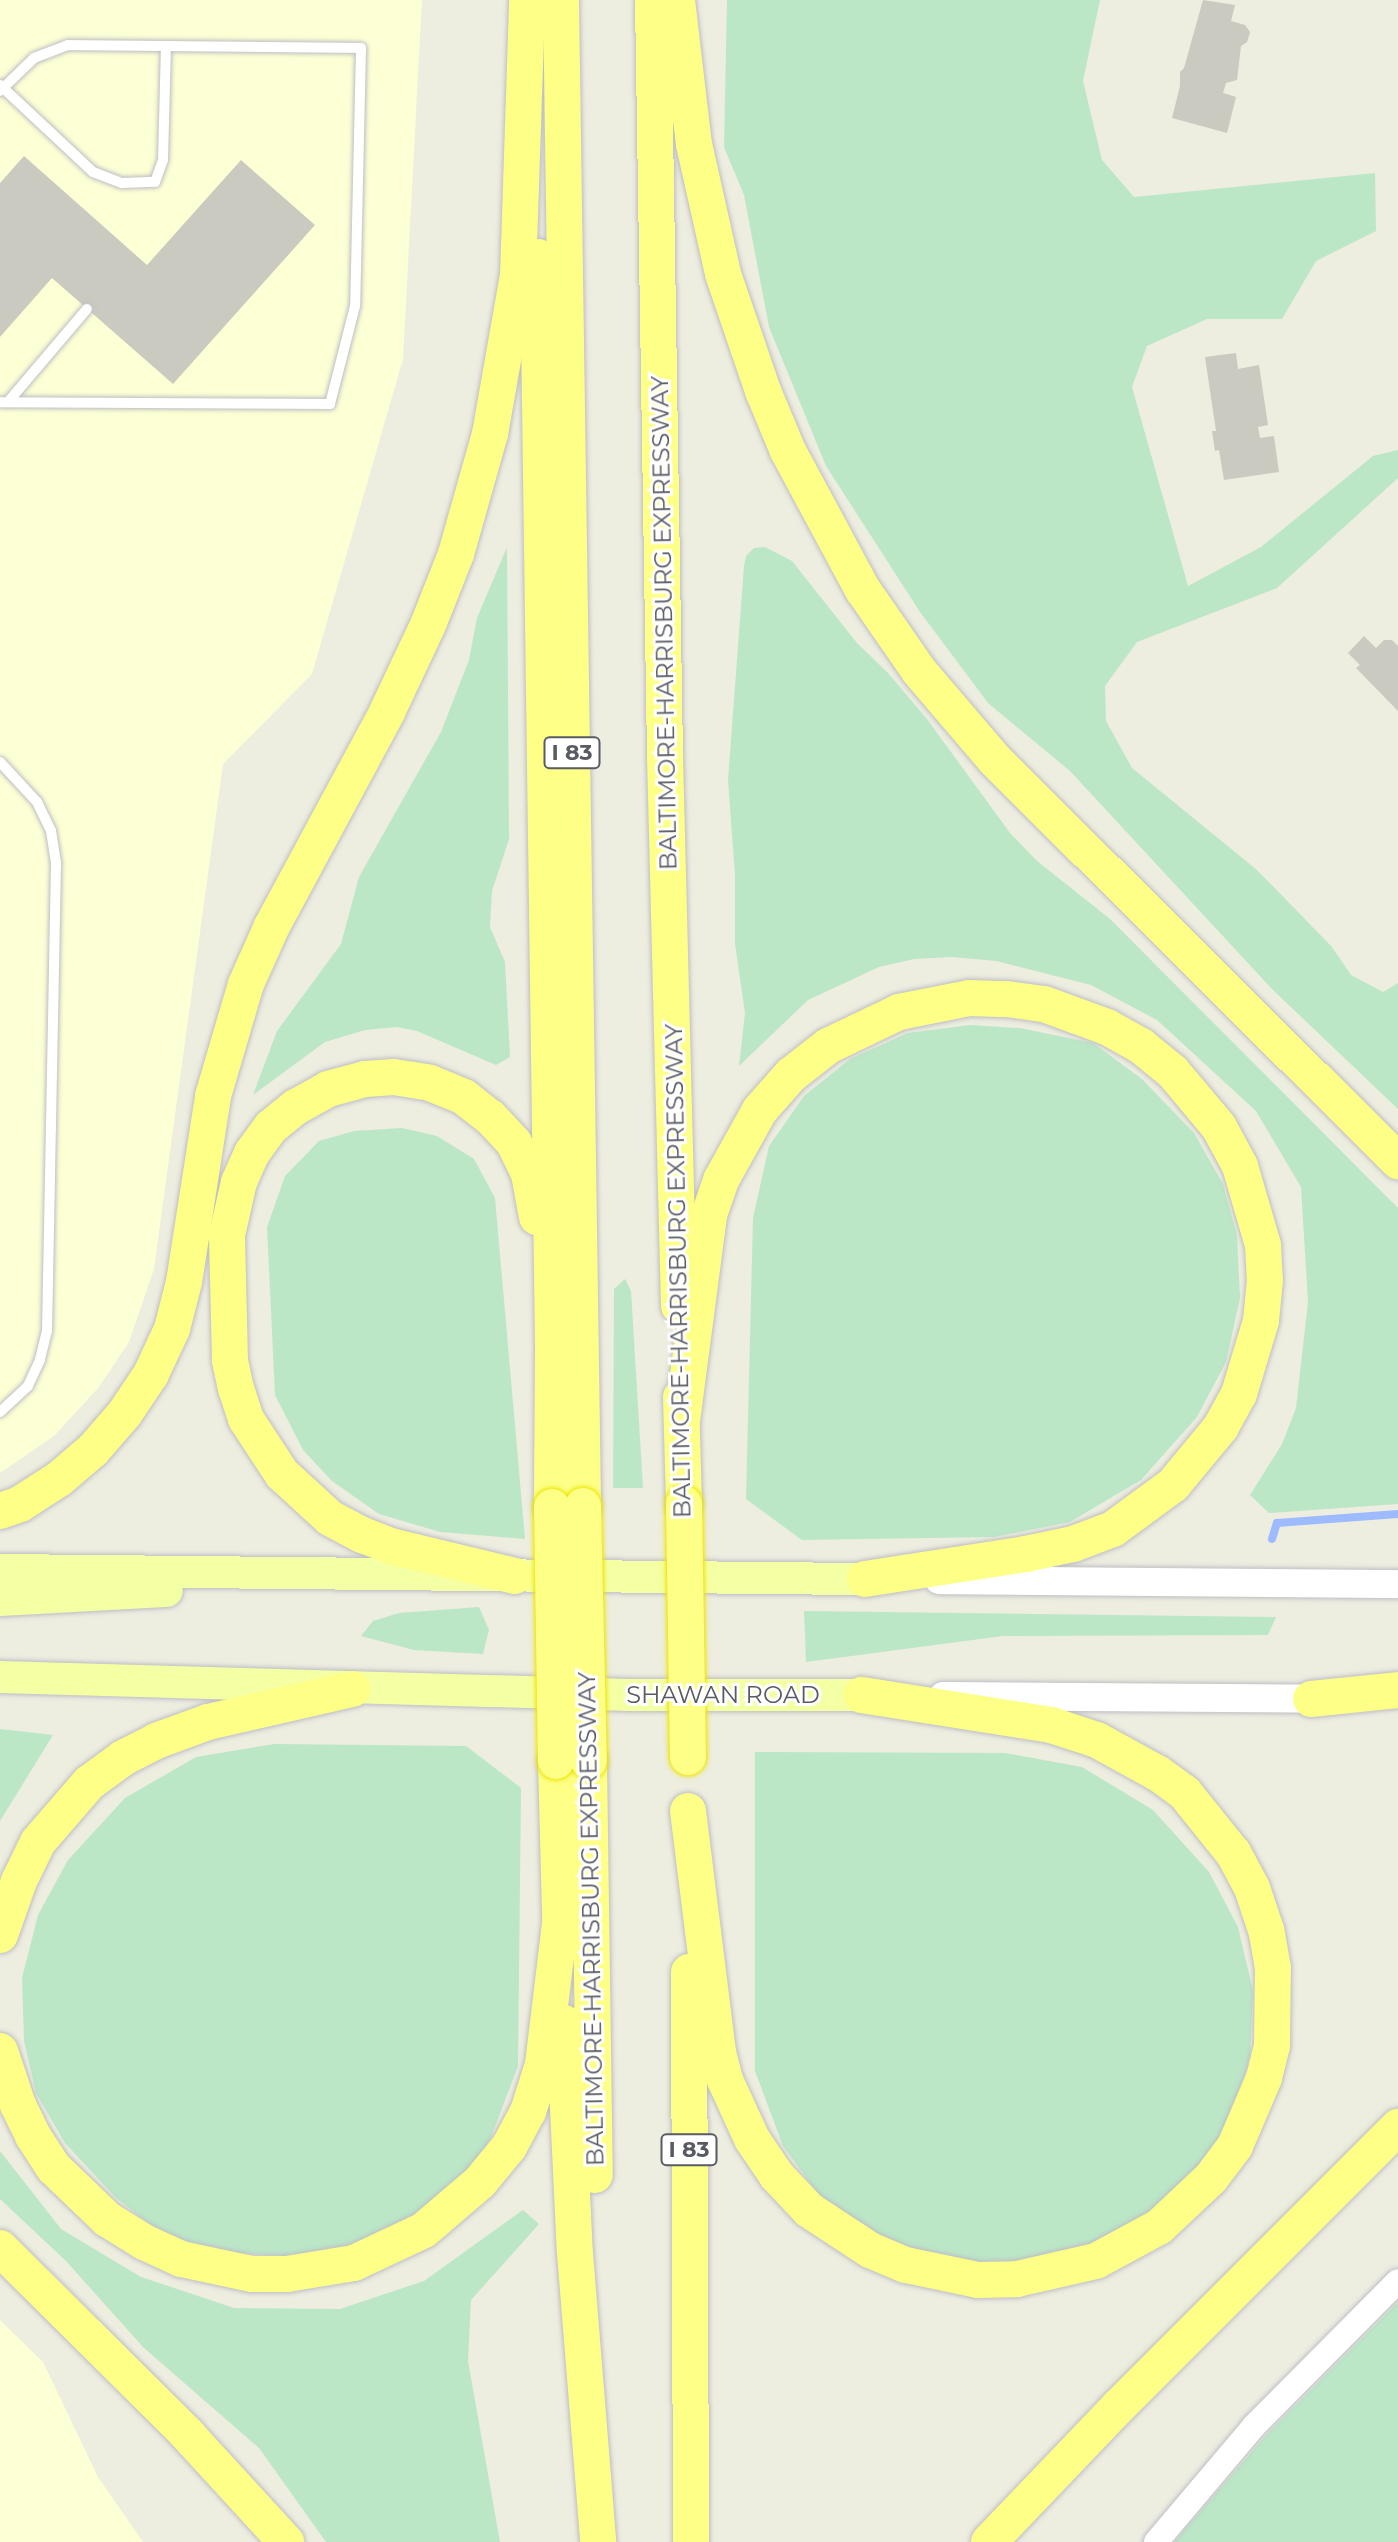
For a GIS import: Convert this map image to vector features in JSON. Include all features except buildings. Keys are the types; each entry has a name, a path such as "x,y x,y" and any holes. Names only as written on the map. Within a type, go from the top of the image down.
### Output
{"highway":[{"path":"528,0 539,309 553,1346"},
{"path":"0,1511 20,1504 59,1479 93,1450 125,1413 151,1374 172,1329 184,1282 213,1096 246,984 272,926 387,712 428,625 456,554 490,434 518,276 528,0"},
{"name":"BALTIMORE-HARRISBURG EXPRESSWAY","path":"561,0 568,1506 573,1761 599,2542"},
{"name":"BALTIMORE-HARRISBURG EXPRESSWAY","path":"653,0 665,757 688,1757 691,2542"},
{"path":"677,0 694,144 723,274 763,391 788,451 863,590 919,671 995,760 1398,1161"},
{"path":"682,1421 709,1215 721,1180 760,1110 791,1075 828,1046 899,1012 969,998 1007,999 1044,1004 1107,1027 1172,1071 1219,1127 1240,1166 1263,1245 1265,1280 1261,1321 1239,1394 1221,1427 1173,1485 1113,1529 1073,1544 1026,1554 865,1579"},
{"path":"515,1576 391,1546 330,1518 303,1497 263,1450 246,1419 230,1360 227,1235 235,1195 252,1153 271,1127 296,1107 328,1089 365,1079 394,1077 430,1083 464,1097 490,1117 514,1143 529,1174 553,1346 568,1506"},
{"path":"0,1935 19,1881 38,1842 89,1783 123,1758 156,1741 208,1722 352,1689"},
{"path":"1311,1699 1398,1690"},
{"path":"688,1811 718,2052 725,2080 736,2111 752,2139 777,2176 809,2210 870,2250 906,2265 978,2280 1059,2272 1096,2261 1159,2227 1211,2178 1235,2146 1264,2078 1272,2045 1273,1968 1266,1930 1252,1888 1233,1853 1185,1793 1157,1773 1097,1740 1051,1725 861,1695"},
{"path":"0,2051 23,2115 54,2168 107,2219 144,2242 181,2259 252,2274 287,2274 354,2263 424,2230 480,2182 509,2147 528,2112 543,2064 560,1924 573,1761"},
{"path":"560,1924 575,2253 599,2542"},
{"path":"989,2542 1119,2406 1398,2127"},
{"path":"0,2248 198,2445 286,2542"}],"main road":[{"path":"0,1570 1398,1584"},
{"path":"0,1600 99,1597 353,1575"},
{"name":"SHAWAN ROAD","path":"0,1677 352,1689 1398,1700"}],"street":[{"path":"1156,2542 1254,2426 1398,2281"}],"lane":[{"path":"4,402 330,404 355,306 361,48 166,46 68,45 34,58 1,88 93,172 122,183 155,182 163,160 166,46"},
{"path":"4,402 87,309"},
{"path":"0,762 37,802 51,831 56,863 47,1331 40,1360 28,1386 0,1412"}],"shaded area":[{"path":"0,0 422,0 403,359 312,674 223,764 154,1269 129,1342 99,1387 54,1436 0,1473"},
{"path":"727,0 1100,0 1083,81 1102,160 1134,197 1375,173 1376,231 1316,261 1282,319 1207,319 1147,346 1132,387 1188,586 1261,547 1373,456 1398,450 1398,478 1277,588 1137,642 1105,686 1106,721 1132,768 1257,870 1332,947 1351,975 1383,992 1398,983 1398,1109 1273,990 1070,771 988,703 920,612 826,466 769,327 744,195 724,147"},
{"path":"507,547 509,839 492,891 490,927 505,962 510,1057 496,1065 417,1031 397,1027 365,1030 325,1042 253,1095 277,1031 341,944 359,877 441,732 469,660 477,618"},
{"path":"765,547 792,561 857,643 888,673 927,719 1010,833 1037,861 1110,919 1398,1208 1398,1504 1269,1513 1250,1495 1282,1444 1296,1408 1308,1302 1301,1187 1256,1111 1157,1020 1091,985 996,961 952,957 914,959 879,967 808,1000 739,1066 745,1013 735,944 735,875 728,780 744,566 746,556 754,548"},
{"path":"970,1025 1020,1028 1093,1043 1142,1079 1194,1133 1223,1184 1237,1235 1240,1298 1226,1362 1197,1417 1141,1480 1070,1522 994,1537 802,1540 746,1499 753,1218 769,1146 804,1096 850,1059 908,1033"},
{"path":"402,1128 437,1136 474,1159 495,1198 525,1539 440,1532 379,1514 332,1481 303,1450 275,1395 267,1227 285,1176 319,1141 354,1131"},
{"path":"625,1279 631,1291 643,1488 613,1488 614,1289"},
{"path":"479,1607 489,1630 483,1654 414,1650 361,1636 373,1621 399,1613"},
{"path":"804,1611 1276,1617 1268,1635 1003,1636 806,1662"},
{"path":"0,1729 53,1735 0,1821"},
{"path":"274,1744 466,1746 521,1788 518,2066 490,2140 453,2189 406,2226 348,2250 286,2256 236,2253 164,2235 116,2198 65,2143 36,2093 24,2041 22,1978 38,1915 68,1860 125,1798 196,1757"},
{"path":"755,1752 1005,1753 1082,1767 1153,1810 1209,1872 1238,1927 1253,1991 1250,2055 1237,2105 1208,2156 1156,2210 1107,2246 1035,2262 985,2265 923,2258 865,2233 819,2195 783,2146 755,2071"},
{"path":"0,2151 61,2229 141,2277 234,2308 340,2309 424,2281 523,2210 539,2224 471,2300 468,2361 500,2542 326,2542 259,2448 143,2347 66,2261 0,2199"},
{"path":"1398,2302 1398,2542 1174,2542 1267,2434"},
{"path":"0,2320 43,2362 98,2477 143,2542 0,2542"}],"waterway":[{"path":"1272,1539 1277,1523 1398,1514"}]}
